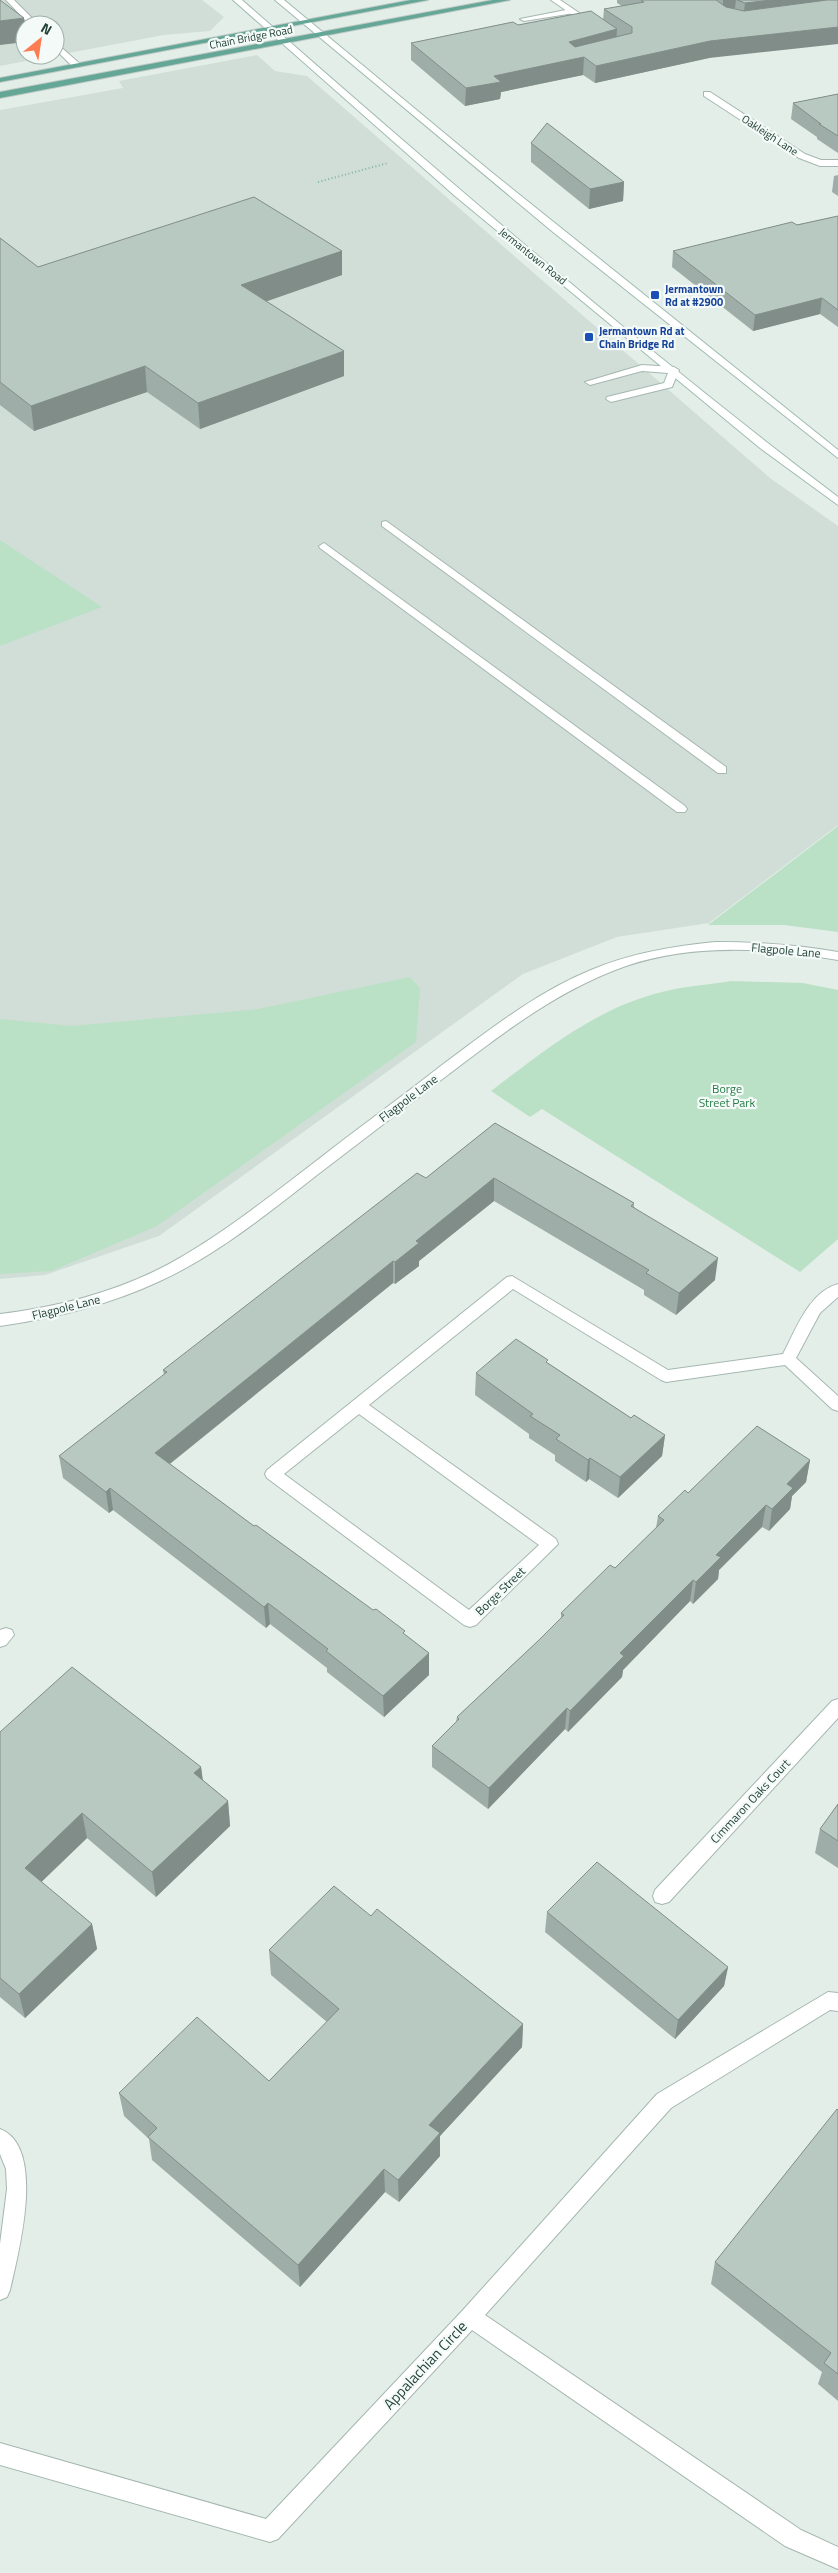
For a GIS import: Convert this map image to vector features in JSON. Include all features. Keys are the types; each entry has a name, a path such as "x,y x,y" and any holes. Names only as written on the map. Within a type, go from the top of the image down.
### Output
{"main road":[{"name":"Chain Bridge Road","path":"0,80 424,0"},
{"name":"Chain Bridge Road","path":"0,95 506,0"}],"street":[{"path":"10,0 26,15"},
{"name":"Jermantown Road","path":"237,0 458,194 764,446 838,502"},
{"path":"279,0 656,312 838,455"},
{"path":"555,0 603,32"},
{"path":"524,19 571,11"},
{"path":"65,54 76,65"},
{"name":"Oakleigh Lane","path":"708,94 802,156 820,163 838,163"},
{"path":"590,382 642,368 674,370 668,385 612,399"},
{"path":"386,524 722,770"},
{"path":"324,546 681,809"},
{"name":"Flagpole Lane","path":"0,1320 39,1316 99,1300 156,1276 208,1246 252,1217 478,1045 538,1003 596,972 662,954 710,947 760,946 810,950 838,956"},
{"name":"Borge Street","path":"358,1405 550,1544 470,1620 273,1474 358,1405 512,1281 666,1376 788,1359"},
{"path":"838,1289 814,1309 788,1359 838,1405"},
{"name":"Cimmaron Oaks Court","path":"662,1896 838,1706"},
{"path":"470,2317 664,2101 828,2001 838,2002"},
{"path":"0,2138 5,2142 18,2173 16,2210 0,2290"},
{"name":"Appalachian Circle","path":"0,2454 270,2531 470,2317 793,2538 838,2558"}],"path":[{"path":"318,182 396,160"}],"shaded area":[{"path":"0,0 202,0 224,17 210,31 164,35 65,54 65,15 15,15 15,63 0,66"},
{"path":"257,55 275,71 307,76 770,478 838,526 838,825 709,923 617,937 523,974 159,1236 45,1275 0,1279 0,110 123,88 119,81"}],"green space":[{"path":"0,540 102,607 0,646"},
{"path":"838,826 838,932 784,925 708,925"},
{"path":"410,977 420,988 416,1042 157,1226 52,1271 0,1274 0,1019 72,1026 258,1009"},
{"name":"Borge Street Park","path":"731,981 803,983 838,990 838,1239 800,1272 542,1109 530,1117 491,1091 572,1032 615,1009 638,999 670,990"}],"building":[{"path":"0,0 20,15 15,15 15,19 0,21"},
{"path":"641,0 716,0 726,7 744,11 838,0 838,27 710,41 596,66 584,57 494,76 501,82 466,88 411,43 513,22 518,25 591,11 617,29 569,42 575,47 632,33 632,27 604,9 644,2"},
{"path":"737,0 772,0 745,3"},
{"path":"838,94 838,136 819,124 821,124 793,103"},
{"path":"547,123 624,182 590,189 531,143"},
{"path":"254,197 342,251 241,285 344,351 198,403 145,366 31,406 0,382 0,238 38,267"},
{"path":"838,216 838,310 822,298 755,315 673,251 792,222 797,225"},
{"path":"495,1123 634,1203 631,1206 718,1258 679,1293 646,1273 649,1270 494,1178 416,1241 419,1243 395,1262 393,1261 155,1453 373,1610 376,1609 405,1631 403,1633 429,1653 383,1696 326,1651 328,1649 268,1603 264,1607 110,1488 106,1492 59,1456 167,1372 163,1370 417,1173 426,1178"},
{"path":"516,1339 548,1360 546,1362 631,1418 634,1415 665,1435 620,1477 590,1458 588,1460 556,1439 560,1435 530,1416 533,1414 476,1373"},
{"path":"757,1426 810,1460 787,1484 793,1488 772,1509 766,1505 716,1555 721,1557 696,1582 693,1580 620,1653 624,1656 570,1711 567,1708 489,1788 432,1746 459,1719 457,1717 539,1640 564,1615 561,1613 610,1565 615,1568 664,1520 658,1516 685,1490 688,1493"},
{"path":"72,1667 201,1767 194,1773 228,1801 152,1872 82,1813 25,1868 92,1924 19,1994 0,1978 0,1732"},
{"path":"838,1804 838,1841 820,1829"},
{"path":"597,1862 728,1967 678,2020 547,1912"},
{"path":"334,1886 371,1916 377,1909 523,2024 429,2125 440,2133 398,2180 384,2169 298,2265 148,2137 157,2128 119,2093 197,2017 269,2081 339,2009 269,1950"},
{"path":"837,2109 838,2374 824,2363 831,2353 715,2262"}],"place":[{"name":"Jermantown Rd at #2900","path":"655,295"},
{"name":"Jermantown Rd at Chain Bridge Rd","path":"589,337"}]}
